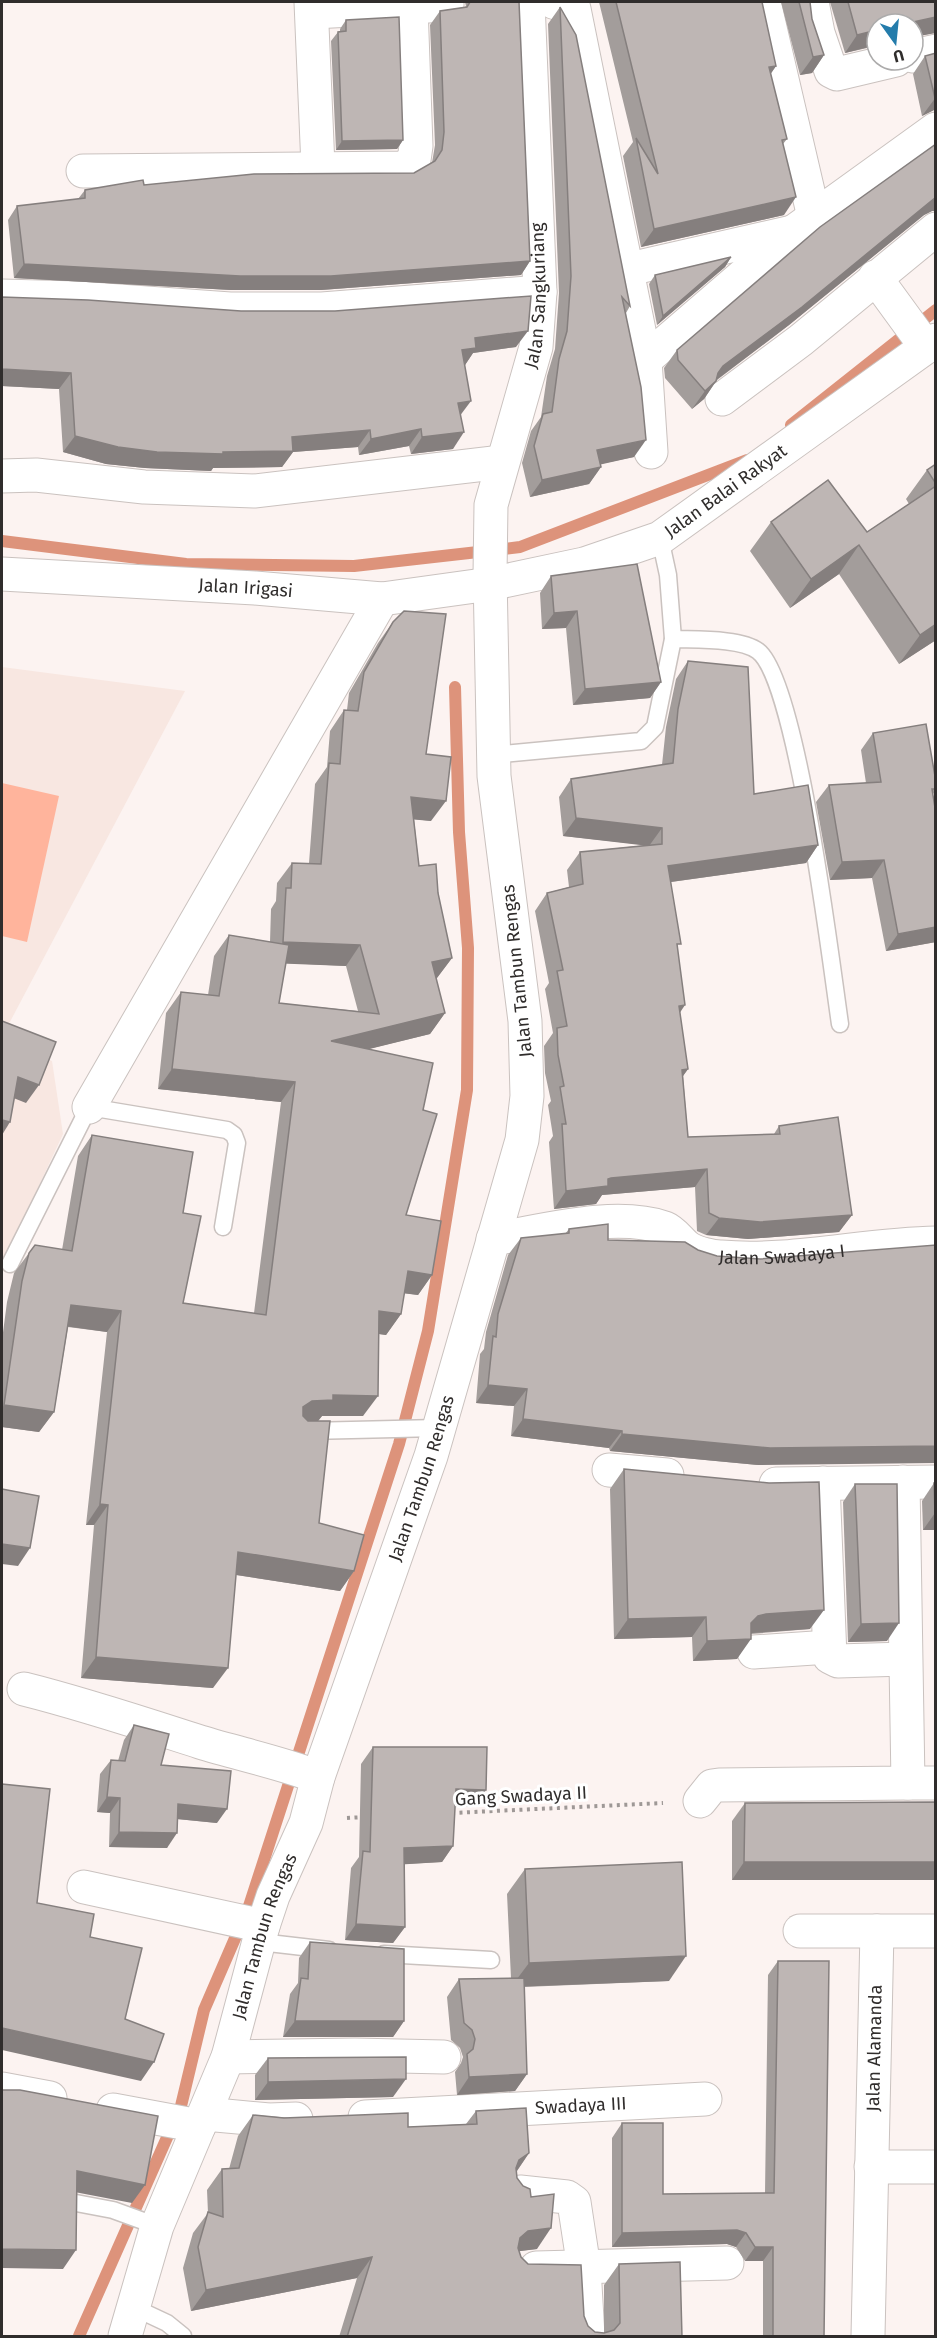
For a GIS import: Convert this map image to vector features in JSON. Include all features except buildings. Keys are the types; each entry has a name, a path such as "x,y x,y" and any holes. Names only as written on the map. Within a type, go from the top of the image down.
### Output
{"street":[{"path":"318,167 312,7 447,5 447,2"},
{"name":"Jalan Sangkuriang","path":"490,580 491,505 536,347 540,292 528,2"},
{"path":"553,2 574,9 645,360 651,452"},
{"path":"765,2 805,224"},
{"path":"812,2 818,33 831,71 837,74 865,67"},
{"path":"83,171 318,167 404,168 414,160 416,146 411,6"},
{"path":"645,360 805,224 936,129"},
{"path":"625,270 805,224"},
{"path":"722,399 881,284 936,229"},
{"path":"881,284 926,340"},
{"path":"2,296 77,298 230,309 310,309 540,292"},
{"name":"Jalan Balai Rakyat","path":"490,580 584,564 660,538 926,340"},
{"path":"2,476 36,475 144,487 254,490 502,462"},
{"name":"Jalan Irigasi","path":"2,574 255,588 382,599 490,580"},
{"name":"Jalan Tambun Rengas","path":"130,2322 155,2225 228,2057 254,1929 273,1896 306,1823 315,1776 431,1456 434,1428 522,1140 527,1096 524,1010 493,755 490,580"},
{"path":"89,1107 382,599"},
{"name":"Jalan Swadaya I","path":"493,1239 599,1222 637,1223 667,1229 690,1249 719,1257 786,1257 892,1244 936,1243"},
{"path":"609,1470 694,1476"},
{"path":"700,1801 712,1786 718,1785 922,1783 906,1659 903,1482"},
{"path":"747,1483 936,1482"},
{"path":"823,1483 830,1657 838,1660 906,1659"},
{"path":"754,1652 829,1647"},
{"path":"24,1689 279,1763 315,1776"},
{"path":"84,1887 254,1929"},
{"path":"800,1931 936,1931"},
{"name":"Jalan Alamanda","path":"868,2337 877,1931"},
{"path":"228,2057 355,2055 444,2057"},
{"name":"Swadaya III","path":"2,2089 157,2119 199,2121 334,2118 705,2099"},
{"path":"871,2167 936,2168"},
{"path":"520,2192 567,2197 574,2202 584,2268 588,2337"},
{"path":"522,2268 728,2263"}],"lane":[{"path":"493,755 641,741 655,727 673,639 668,575 660,538"},
{"path":"673,639 745,644 759,651 769,664 782,694 808,808 840,1024"},
{"path":"10,1264 89,1107 227,1130 234,1135 237,1143 223,1227"},
{"path":"298,1432 434,1428"},
{"path":"254,1929 345,1951"},
{"path":"367,1953 491,1960"},
{"path":"76,2203 155,2225"},
{"path":"130,2322 167,2323 183,2337"}],"path":[{"name":"Gang Swadaya II","path":"451,1813 700,1801"},
{"path":"344,1818 368,1817"}],"shaded area":[{"path":"2,667 185,691 3,1035 2,1035"},
{"path":"2,783 59,796 27,942 2,936"},
{"path":"2,1041 52,1061 63,1134 2,1265"}],"waterway":[{"path":"791,425 936,310"},
{"path":"2,541 186,564 354,566 520,547 747,460"},
{"path":"79,2336 181,2106 204,2010 249,1906 399,1444 428,1331 467,1090 468,948 459,832 455,687"}]}
